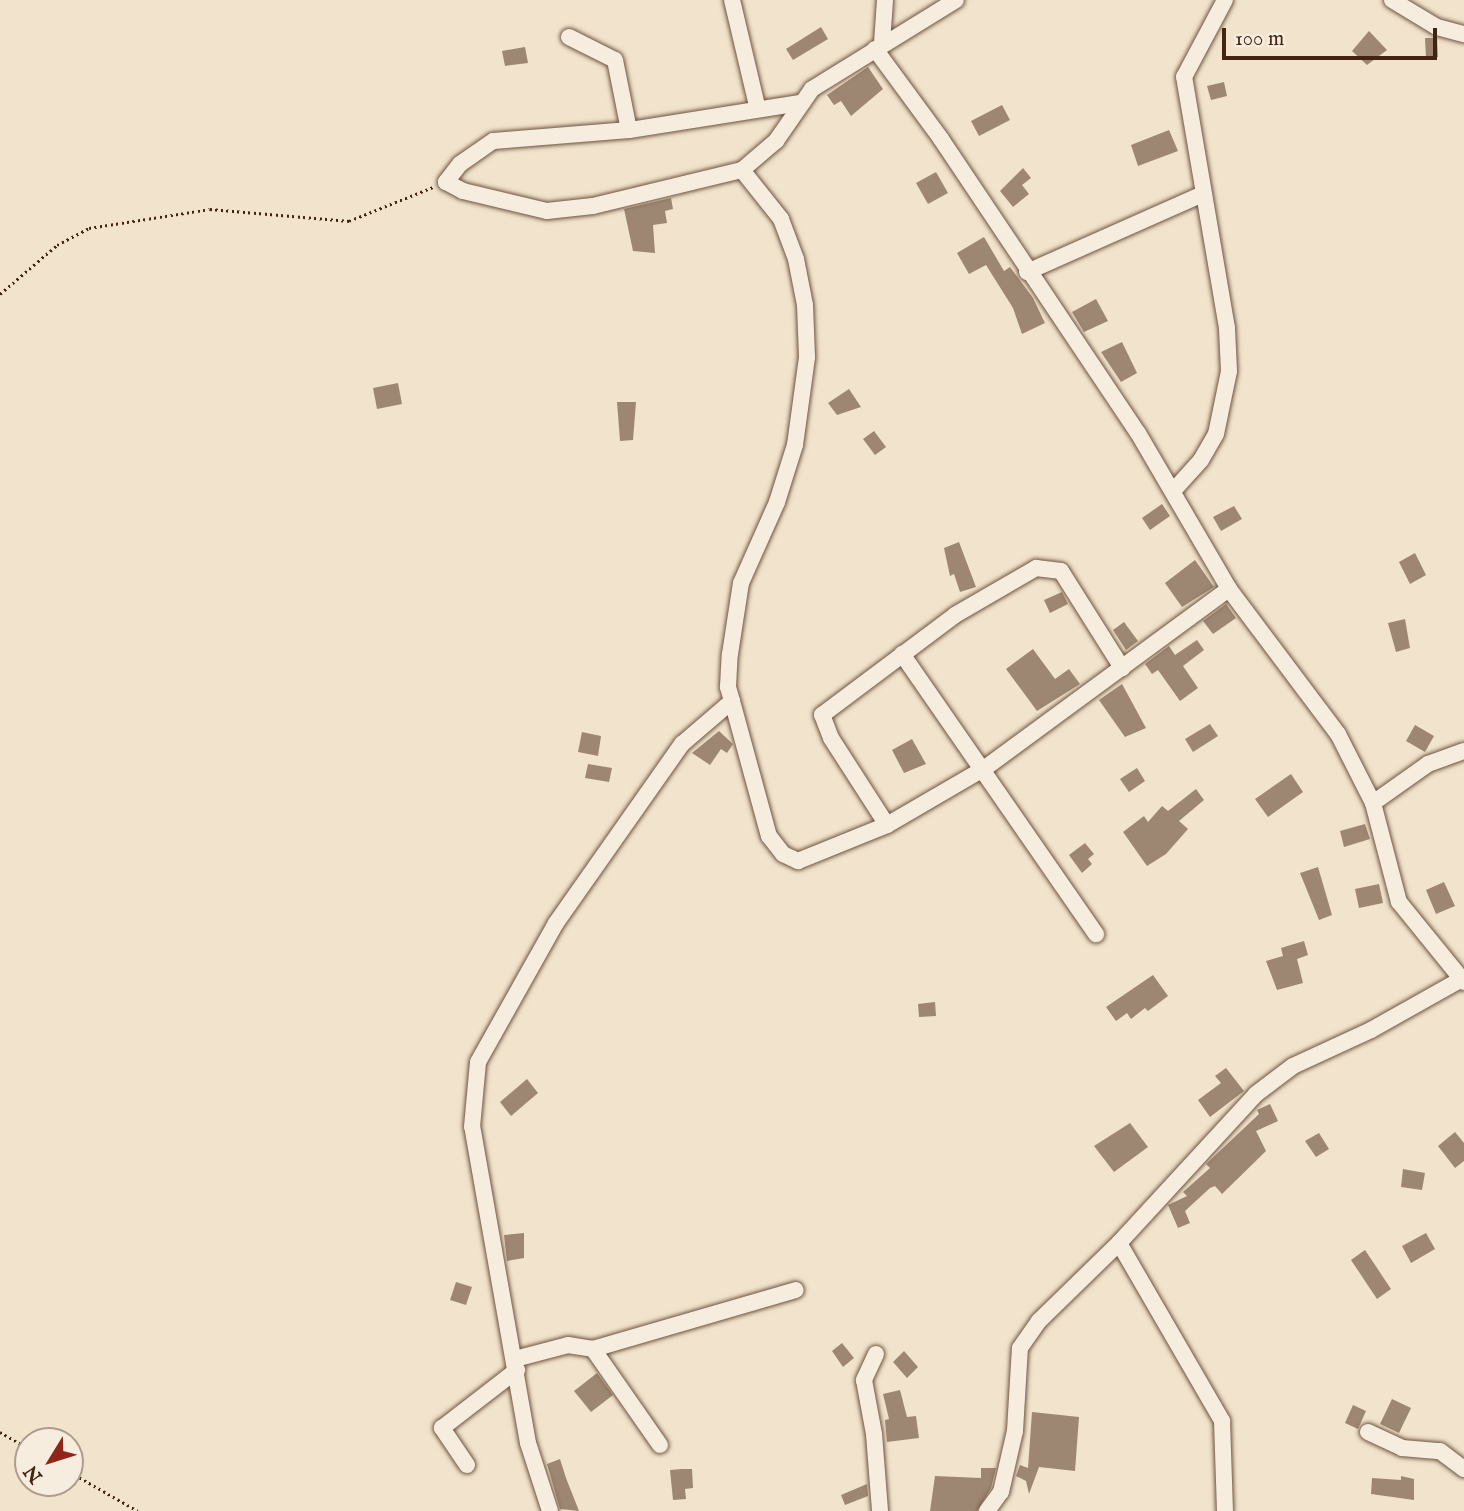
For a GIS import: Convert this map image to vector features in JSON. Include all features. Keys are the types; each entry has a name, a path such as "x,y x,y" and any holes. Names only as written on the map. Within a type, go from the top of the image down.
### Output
{"street":[{"path":"732,0 757,106"},
{"path":"885,0 878,46 1174,490 1229,589 1307,687 1338,734 1373,803 1399,902 1462,981 1371,1030 1293,1066 1256,1094 1119,1243 1039,1321 1020,1348 1015,1431 1001,1492 988,1511"},
{"path":"800,103 757,106 629,130 493,141 460,164 446,182 463,191 547,211 593,206 742,170 776,141 812,89 956,0"},
{"path":"1174,490 1201,460 1216,434 1227,382 1227,328 1184,77 1225,0"},
{"path":"1392,0 1437,27 1464,34"},
{"path":"569,37 615,60 629,130"},
{"path":"742,170 780,219 796,258 805,305 807,357 795,445 777,502 741,583 730,654 728,687 769,836 783,854 798,861 887,825 985,768 1229,589"},
{"path":"1027,272 1203,194"},
{"path":"887,825 831,738 822,715 955,615 1035,568 1061,571 1122,668"},
{"path":"902,654 985,768 1096,934"},
{"path":"550,1511 528,1443 472,1127 478,1062 556,923 682,744 732,701"},
{"path":"1373,803 1428,764 1464,751"},
{"path":"1119,1243 1222,1421 1225,1511"},
{"path":"467,1465 442,1428 516,1365 568,1345 593,1349 796,1290"},
{"path":"593,1349 660,1444"},
{"path":"876,1354 864,1380 874,1434 880,1511"},
{"path":"1368,1432 1402,1448 1440,1451 1464,1469"}],"path":[{"path":"0,294 57,245 89,228 210,209 349,221 446,182"},
{"path":"84,1480 138,1511"}],"building":[{"path":"821,27 828,39 793,60 786,49"},
{"path":"1369,31 1387,50 1367,65 1352,51"},
{"path":"1425,38 1437,38 1438,57 1426,58"},
{"path":"525,47 528,63 505,66 502,51"},
{"path":"868,67 883,89 851,116 841,101 834,105 827,95"},
{"path":"1224,82 1227,96 1211,100 1207,86"},
{"path":"1002,105 1010,120 979,136 971,121"},
{"path":"1169,130 1178,151 1138,166 1131,145"},
{"path":"1023,168 1031,178 1022,185 1029,194 1013,207 1000,191"},
{"path":"936,172 948,193 928,204 916,183"},
{"path":"671,198 673,209 665,211 667,223 653,225 655,253 633,251 624,209"},
{"path":"984,237 1004,271 1010,267 1033,298 1045,323 1022,334 1013,308 986,265 969,274 957,253"},
{"path":"1096,299 1108,321 1084,332 1072,312"},
{"path":"1122,342 1137,373 1121,382 1101,352"},
{"path":"398,383 402,404 377,409 373,388"},
{"path":"849,389 861,407 837,415 828,403"},
{"path":"617,402 636,402 633,440 620,441"},
{"path":"874,431 886,447 875,455 863,439"},
{"path":"1162,504 1170,516 1150,530 1142,518"},
{"path":"1234,506 1242,519 1221,531 1213,517"},
{"path":"959,542 976,587 960,592 954,574 950,576 944,548"},
{"path":"1415,553 1426,575 1410,584 1399,562"},
{"path":"1195,560 1214,587 1182,607 1165,583"},
{"path":"1062,592 1068,604 1050,613 1044,600"},
{"path":"1226,604 1236,618 1213,634 1203,621"},
{"path":"1405,619 1410,648 1396,652 1388,623"},
{"path":"1124,622 1138,641 1126,650 1113,630"},
{"path":"1197,640 1204,650 1183,666 1198,688 1180,701 1158,670 1152,674 1145,664 1169,646 1175,655"},
{"path":"1033,649 1055,679 1069,669 1080,684 1037,711 1006,669"},
{"path":"1122,684 1146,728 1125,737 1099,700"},
{"path":"1210,724 1218,736 1193,752 1185,739"},
{"path":"1415,725 1434,736 1425,752 1406,741"},
{"path":"719,731 733,744 727,753 721,749 710,765 692,753"},
{"path":"582,732 601,736 598,756 578,752"},
{"path":"912,739 926,764 904,773 892,750"},
{"path":"588,764 612,768 609,782 585,778"},
{"path":"1137,768 1145,781 1129,792 1120,779"},
{"path":"1291,774 1303,792 1268,817 1255,799"},
{"path":"1196,789 1204,800 1179,821 1188,829 1166,854 1147,866 1123,832 1144,816 1148,822 1162,806 1168,811"},
{"path":"1365,824 1370,839 1344,847 1340,831"},
{"path":"1085,843 1094,854 1088,859 1092,864 1082,873 1069,855"},
{"path":"1318,867 1332,915 1319,920 1300,873"},
{"path":"1444,882 1455,906 1436,914 1426,890"},
{"path":"1379,884 1383,903 1359,908 1355,889"},
{"path":"1304,941 1308,955 1297,959 1303,983 1277,990 1266,961 1283,956 1281,948"},
{"path":"1153,975 1168,996 1148,1011 1145,1008 1131,1019 1127,1013 1116,1021 1106,1007"},
{"path":"935,1002 936,1016 919,1017 918,1004"},
{"path":"1226,1068 1244,1091 1210,1117 1198,1100 1221,1083 1215,1076"},
{"path":"527,1079 538,1093 511,1116 500,1102"},
{"path":"1270,1104 1278,1121 1256,1131 1266,1151 1222,1194 1215,1186 1210,1188 1185,1211 1190,1223 1178,1228 1168,1205 1187,1196 1183,1192 1210,1168 1206,1164 1259,1114 1257,1110"},
{"path":"1130,1123 1148,1147 1114,1172 1094,1146"},
{"path":"1455,1132 1464,1143 1464,1161 1455,1168 1438,1146"},
{"path":"1319,1133 1329,1149 1316,1157 1305,1141"},
{"path":"1403,1169 1425,1173 1422,1190 1401,1187"},
{"path":"524,1233 524,1258 507,1261 504,1235"},
{"path":"1426,1233 1435,1249 1411,1263 1402,1246"},
{"path":"1365,1250 1391,1289 1377,1299 1351,1260"},
{"path":"456,1282 472,1287 466,1305 450,1300"},
{"path":"842,1343 854,1358 843,1367 832,1351"},
{"path":"904,1351 918,1367 907,1378 893,1362"},
{"path":"597,1373 613,1395 591,1412 574,1391"},
{"path":"900,1390 907,1417 916,1416 919,1438 887,1442 885,1420 889,1419 883,1394"},
{"path":"1392,1399 1411,1408 1399,1433 1380,1424"},
{"path":"1353,1405 1366,1411 1358,1429 1345,1423"},
{"path":"1032,1412 1079,1417 1075,1471 1039,1467 1029,1494 1026,1481 1016,1476 1020,1465 1028,1468"},
{"path":"560,1459 579,1511 560,1509 547,1464"},
{"path":"981,1468 996,1468 991,1488 977,1511 930,1511 935,1476 981,1478"},
{"path":"692,1469 693,1488 685,1489 686,1499 673,1500 670,1470"},
{"path":"1401,1476 1414,1479 1414,1500 1371,1494 1372,1478 1401,1480"},
{"path":"867,1484 868,1496 845,1505 841,1495"}]}
